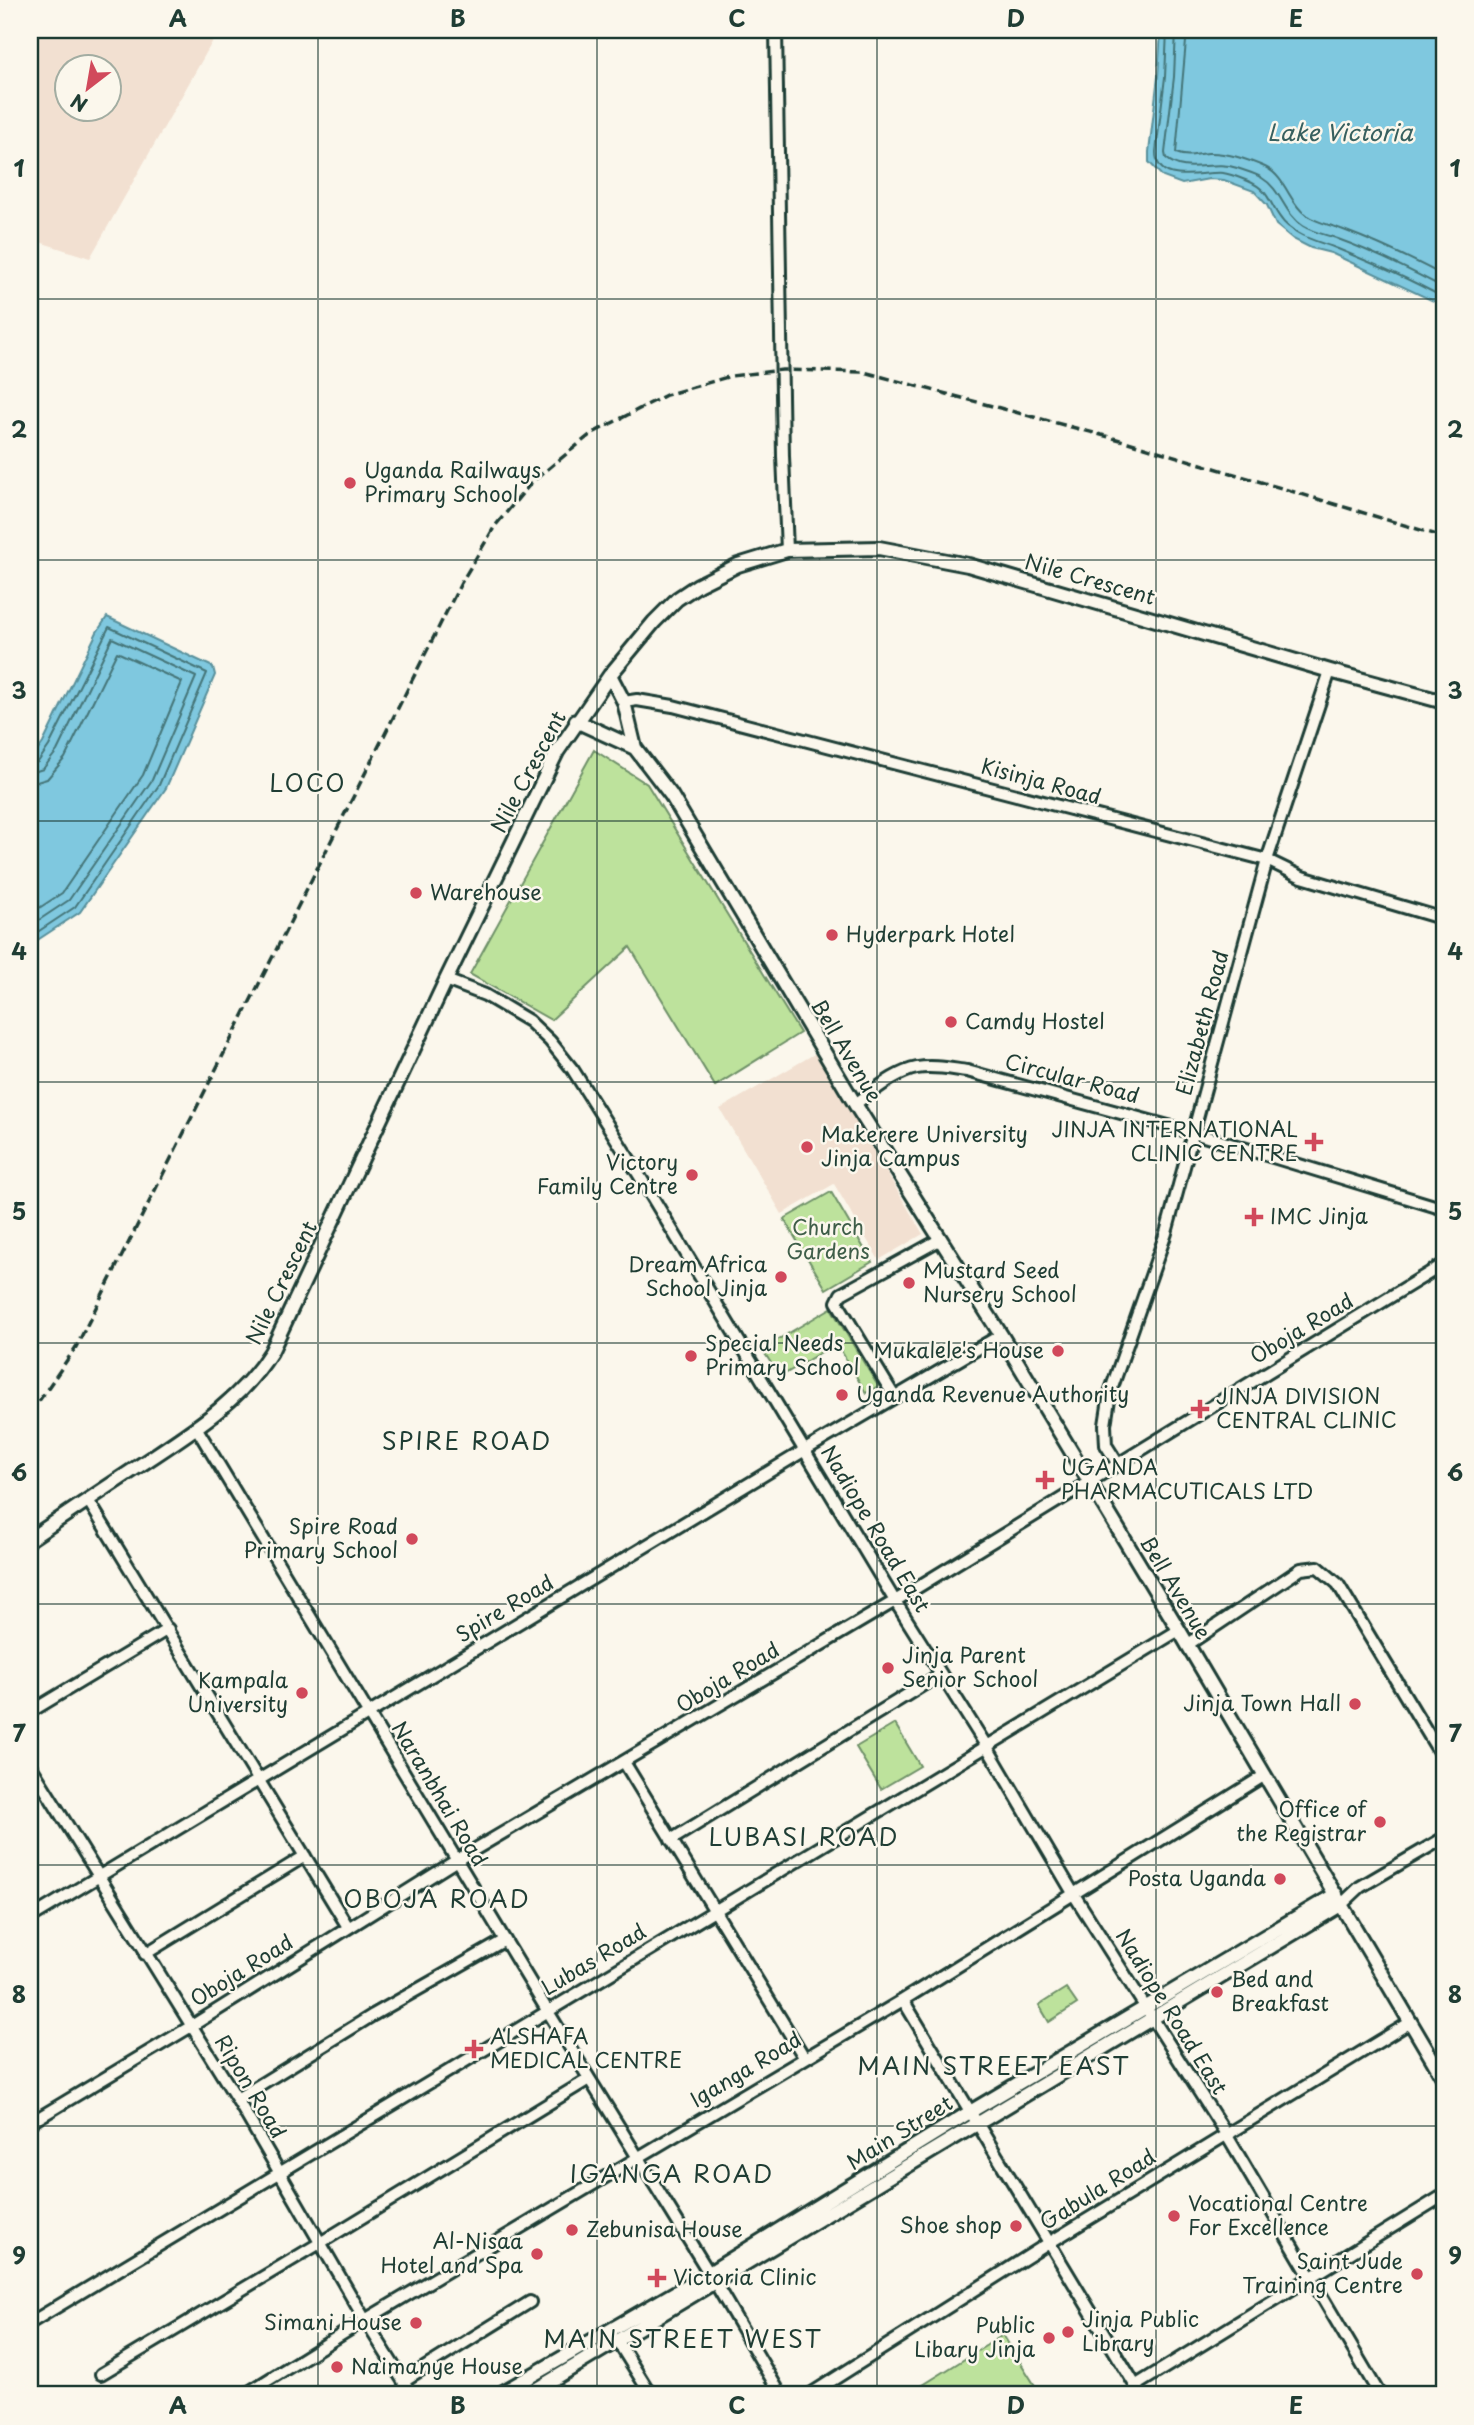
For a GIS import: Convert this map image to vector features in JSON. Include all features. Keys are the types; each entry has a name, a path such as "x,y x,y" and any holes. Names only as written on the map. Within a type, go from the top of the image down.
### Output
{"street":[{"path":"776,30 787,550"},
{"name":"Nile Crescent","path":"30,1539 196,1427 256,1375 271,1352 548,770 576,721 610,674 677,599 738,565 787,550 879,548 968,565 1444,702"},
{"name":"Elizabeth Road","path":"1118,1464 1106,1445 1105,1425 1110,1393 1166,1233 1267,860 1330,671"},
{"path":"610,674 624,702 635,748"},
{"name":"Kisinja Road","path":"624,702 637,700 673,706 1267,860 1302,877 1444,919"},
{"name":"Bell Avenue","path":"576,721 635,748 671,795 855,1104 1001,1335 1179,1630 1444,2079"},
{"name":"Nadiope Road East","path":"446,980 504,1005 535,1026 560,1053 639,1175 1073,1893 1226,2134 1380,2395"},
{"name":"Circular Road","path":"855,1104 903,1073 917,1068 937,1067 967,1071 1194,1133 1444,1209"},
{"path":"894,1396 837,1302 838,1298 941,1239"},
{"name":"Oboja Road","path":"30,2123 190,2027 457,1860 895,1601 1444,1264"},
{"name":"Spire Road","path":"30,1918 804,1450 1001,1335"},
{"name":"Naranbhai Road","path":"196,1427 781,2395"},
{"path":"88,1500 348,1927"},
{"path":"1187,1645 1301,1569 1318,1567 1338,1584 1444,1760"},
{"path":"30,1712 168,1629"},
{"name":"Lubas Road","path":"30,2323 1179,1630"},
{"path":"671,1840 941,1674"},
{"path":"624,1762 804,2057"},
{"name":"Ripon Road","path":"30,1765 237,2099 411,2395"},
{"name":"Iganga Road","path":"244,2395 365,2320 903,2000 1265,1775"},
{"name":"Main Street","path":"527,2395 617,2340 970,2112 1149,2012 1444,1838"},
{"path":"145,1954 305,1856"},
{"path":"237,2099 373,2015 505,1940"},
{"path":"903,2000 1138,2390 1444,2195"},
{"name":"Main Street","path":"498,2395 712,2277 977,2123 1149,2012"},
{"name":"Gabula Road","path":"809,2395 1049,2243 1410,2022"},
{"path":"101,2374 589,2079"},
{"path":"403,2381 530,2302"},
{"path":"617,2340 651,2395"}],"shaded area":[{"path":"30,30 219,30 90,258 30,239"},
{"name":"Makerere University Jinja Campus","path":"816,1053 923,1234 879,1260 834,1184 782,1214 720,1109"}],"green space":[{"path":"594,750 647,784 800,1033 715,1086 630,947 551,1020 470,974"},
{"name":"Church Gardens","path":"831,1192 872,1262 826,1289 784,1219"},
{"path":"831,1308 878,1386 866,1393 840,1349 828,1348 780,1377 762,1349"},
{"path":"895,1724 920,1766 881,1789 856,1747"},
{"path":"1066,1988 1077,2004 1049,2022 1039,2005"},
{"path":"1003,2335 1041,2395 907,2395"}],"water":[{"name":"Lake Victoria","path":"1161,30 1444,30 1444,306 1331,253 1311,248 1293,239 1276,225 1267,205 1254,191 1224,180 1209,179 1182,184 1163,177 1149,162"},
{"path":"107,617 213,667 215,675 166,788 80,912 30,945 30,761 43,743 97,632"}],"railway":[{"path":"30,1414 76,1347 461,583 495,526 532,482 591,434 666,395 731,376 782,370 864,372 1128,442 1444,537"}],"place":[{"name":"Uganda Railways Primary School","path":"350,483"},
{"name":"Warehouse","path":"416,893"},
{"name":"Hyderpark Hotel","path":"832,935"},
{"name":"Camdy Hostel","path":"951,1022"},
{"name":"JINJA INTERNATIONAL CLINIC CENTRE","path":"1314,1142"},
{"name":"Makerere University Jinja Campus","path":"807,1147"},
{"name":"Victory Family Centre","path":"692,1175"},
{"name":"IMC Jinja","path":"1254,1217"},
{"name":"Dream Africa School Jinja","path":"781,1277"},
{"name":"Mustard Seed Nursery School","path":"909,1283"},
{"name":"Mukalele's House","path":"1058,1351"},
{"name":"Special Needs Primary School","path":"691,1356"},
{"name":"Uganda Revenue Authority","path":"842,1395"},
{"name":"JINJA DIVISION CENTRAL CLINIC","path":"1200,1409"},
{"name":"UGANDA PHARMACUTICALS LTD","path":"1045,1480"},
{"name":"Spire Road Primary School","path":"412,1539"},
{"name":"Jinja Parent Senior School","path":"888,1668"},
{"name":"Kampala University","path":"302,1693"},
{"name":"Jinja Town Hall","path":"1355,1704"},
{"name":"Office of the Registrar","path":"1380,1822"},
{"name":"Posta Uganda","path":"1280,1879"},
{"name":"Bed and Breakfast","path":"1217,1992"},
{"name":"ALSHAFA MEDICAL CENTRE","path":"474,2049"},
{"name":"Vocational Centre For Excellence","path":"1174,2216"},
{"name":"Shoe shop","path":"1016,2226"},
{"name":"Zebunisa House","path":"572,2230"},
{"name":"Al-Nisaa Hotel and Spa","path":"537,2254"},
{"name":"Saint Jude Training Centre","path":"1417,2274"},
{"name":"Victoria Clinic","path":"657,2278"},
{"name":"Simani House","path":"416,2323"},
{"name":"Jinja Public Library","path":"1068,2332"},
{"name":"Public Libary Jinja","path":"1049,2338"},
{"name":"Naimanye House","path":"337,2367"}],"district":[{"name":"LOCO","path":"308,784"},
{"name":"SPIRE ROAD","path":"467,1442"},
{"name":"LUBASI ROAD","path":"804,1838"},
{"name":"OBOJA ROAD","path":"437,1900"},
{"name":"MAIN STREET EAST","path":"994,2067"},
{"name":"IGANGA ROAD","path":"672,2175"},
{"name":"MAIN STREET WEST","path":"683,2340"}]}
